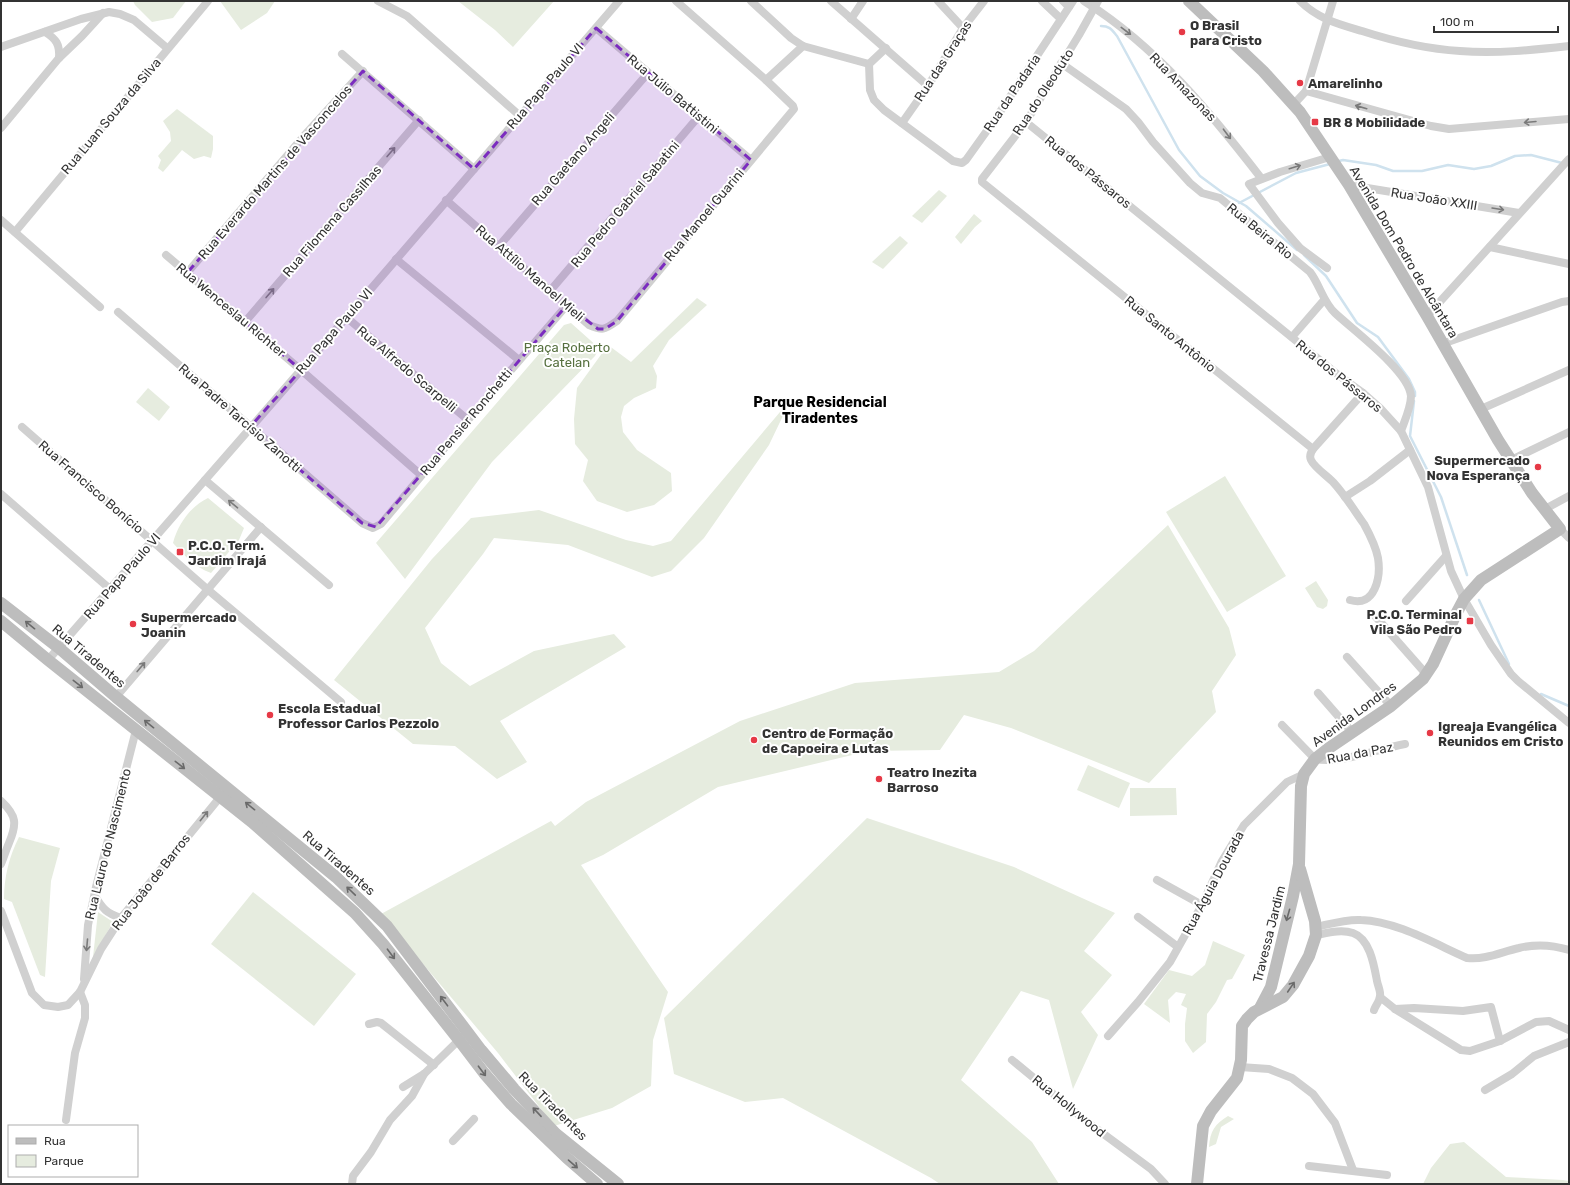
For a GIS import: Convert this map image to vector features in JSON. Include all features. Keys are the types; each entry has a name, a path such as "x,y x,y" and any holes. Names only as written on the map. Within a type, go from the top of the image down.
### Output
{"street":[{"name":"Rua Luan Souza da Silva","path":"15,232 167,48 208,1"},
{"path":"378,1 407,16 519,115"},
{"name":"Rua Papa Paulo VI","path":"48,660 153,541 250,427 302,370 519,115 619,1"},
{"path":"676,1 766,80 803,46"},
{"path":"751,1 791,38 803,46 869,64"},
{"path":"831,1 928,86"},
{"path":"851,19 863,1"},
{"path":"938,1 963,28"},
{"name":"Rua das Graças","path":"902,123 928,86 963,28 984,1"},
{"path":"1042,1 1061,19 1071,4 1063,1"},
{"name":"Rua Amazonas","path":"1084,1 1096,4 1132,35 1196,97 1261,178"},
{"name":"Avenida Dom Pedro de Alcântara","path":"1189,1 1233,41 1294,104 1349,185 1511,460 1532,493 1560,529 1569,538"},
{"path":"1300,1 1327,21 1386,38 1429,48 1460,52 1520,51 1569,46"},
{"path":"1294,104 1306,90 1333,1"},
{"name":"Rua do Oleoduto","path":"982,180 1026,122 1061,63 1080,35 1096,4"},
{"path":"1,128 59,58 82,36 103,12"},
{"path":"1,46 103,12 120,14 134,20 167,48"},
{"name":"Rua da Padaria","path":"902,123 953,161 960,164 966,160 996,118 1061,19"},
{"name":"Rua Júlio Battistini","path":"596,28 750,160"},
{"path":"45,32 57,42 60,50 59,58"},
{"path":"869,64 886,48"},
{"path":"342,54 474,168"},
{"name":"Rua Beira Rio","path":"1061,63 1126,109 1190,183 1202,193 1220,198 1310,272 1320,287 1324,300 1334,313 1374,347 1402,377 1408,386 1411,395 1410,405 1401,431"},
{"path":"869,64 871,94 877,104 902,123"},
{"name":"Rua Everardo Martins de Vasconcelos","path":"187,272 303,137 363,71"},
{"name":"Rua Gaetano Angeli","path":"498,246 648,73"},
{"name":"Rua Manoel Guarini","path":"617,320 750,160 793,111 793,106 766,80"},
{"path":"1306,90 1431,126 1449,129 1569,119"},
{"name":"Rua Pedro Gabriel Sabatini","path":"550,291 699,116"},
{"name":"Rua Filomena Cassilhas","path":"244,323 419,120"},
{"name":"Rua dos Pássaros","path":"1026,122 1292,337 1363,392 1401,431 1428,487 1450,571 1464,599 1491,645 1511,674 1569,723"},
{"path":"1327,268 1300,248 1278,223 1250,186 1261,178 1332,159"},
{"path":"1427,316 1519,213 1564,169 1569,159"},
{"name":"Rua Santo Antônio","path":"982,180 982,183 1313,449"},
{"name":"Rua João XXIII","path":"1349,185 1519,213"},
{"name":"Rua Attílio Manoel Mieli","path":"446,200 589,324 598,329 605,329 617,320"},
{"path":"1,220 100,307"},
{"path":"1490,247 1569,264"},
{"name":"Rua Wenceslau Richter","path":"166,255 244,323 302,370 421,475"},
{"path":"396,259 519,360"},
{"path":"1292,337 1324,300"},
{"path":"1442,344 1562,302 1569,301"},
{"name":"Rua Pensier Ronchetti","path":"362,523 370,528 379,526 519,360 567,306"},
{"name":"Rua Padre Tarcísio Zanotti","path":"118,312 362,523"},
{"name":"Rua Alfredo Scarpelli","path":"346,317 468,420"},
{"path":"1481,409 1569,370"},
{"path":"1350,600 1360,602 1370,596 1376,584 1378,564 1375,550 1367,531 1345,496 1332,480 1312,462 1310,455 1313,449 1363,392"},
{"name":"Rua Francisco Bonício","path":"22,427 207,589 341,702"},
{"path":"1511,460 1569,432"},
{"path":"1345,496 1370,481 1410,450"},
{"path":"205,480 329,585"},
{"path":"1,494 110,589"},
{"path":"1545,509 1569,496"},
{"path":"116,697 207,589 261,528"},
{"name":"Avenida Londres","path":"1299,864 1301,786 1304,774 1315,759 1391,706 1427,675 1464,599 1488,574 1560,529"},
{"path":"1406,601 1446,556"},
{"name":"Rua Tiradentes","path":"1,603 59,648 116,697 336,877 383,922 418,967 464,1036"},
{"path":"1376,617 1427,675"},
{"name":"Rua Tiradentes","path":"1,621 48,660 221,796 303,866 371,930 407,975 514,1088 549,1133 597,1184"},
{"path":"1347,657 1391,706"},
{"path":"1318,693 1352,732"},
{"path":"1282,725 1315,759"},
{"name":"Rua Lauro do Nascimento","path":"85,978 88,925 136,730"},
{"name":"Rua da Paz","path":"1315,759 1336,760 1405,744"},
{"name":"Rua Águia Dourada","path":"1108,1036 1154,983 1178,948 1202,905 1222,861 1244,825 1287,782 1304,774"},
{"name":"Rua Joâo de Barros","path":"1,911 32,993 44,1005 58,1007 68,1004 80,992 85,978 101,949 121,918 221,796"},
{"path":"1,801 8,807 15,823 13,834 1,864"},
{"path":"303,866 315,860"},
{"path":"1271,998 1284,997 1293,985 1309,956 1316,931 1299,864"},
{"name":"Travessa Jardim","path":"1240,1067 1242,1026 1250,1016 1271,998 1299,864"},
{"path":"1157,880 1202,905"},
{"path":"1293,896 1304,894 1308,898"},
{"path":"95,896 102,908 111,915 121,918"},
{"path":"1138,917 1178,948"},
{"path":"1316,931 1349,920 1378,922 1398,927 1467,958 1477,959 1521,947 1554,946 1569,950"},
{"path":"371,930 383,922"},
{"path":"1316,931 1346,931 1354,933 1360,938 1368,949 1373,963 1380,997 1374,1010"},
{"path":"407,975 418,967"},
{"path":"66,1120 75,1053 84,1018 85,1005 80,992"},
{"path":"1380,997 1395,1009 1461,1050 1470,1051 1500,1040 1536,1022 1549,1021 1569,1030"},
{"path":"1395,1009 1414,1008 1463,1011 1491,1007 1500,1040"},
{"path":"369,1024 377,1022 381,1023 434,1065"},
{"path":"403,1087 424,1074 464,1036"},
{"path":"1485,1090 1512,1074 1534,1056 1569,1042"},
{"name":"Rua Hollywood","path":"1012,1060 1086,1121 1151,1169 1165,1184"},
{"path":"1197,1184 1203,1126 1211,1111 1237,1078 1240,1067 1269,1069 1292,1078 1313,1094 1335,1123 1353,1170"},
{"path":"352,1184 353,1176 371,1152 390,1120 412,1096 424,1074"},
{"path":"453,1141 474,1120"},
{"name":"Rua Tiradentes","path":"549,1133 618,1184"},
{"path":"1309,1166 1387,1175"}],"highlighted area":[{"path":"596,28 751,160 617,321 605,329 598,329 567,305 376,527 362,523 250,427 301,370 187,273 363,71 474,169"}],"green space":[{"path":"133,1 186,1 173,18 152,22 135,5"},
{"path":"220,1 275,1 267,13 241,30"},
{"path":"458,1 554,1 513,47 495,30"},
{"path":"177,109 213,136 211,158 204,156 194,159 182,150 163,172 158,168 161,160 158,156 171,141 170,132 163,121"},
{"path":"939,190 947,196 922,223 912,216"},
{"path":"974,214 982,221 961,244 955,237"},
{"path":"900,236 908,243 883,269 872,262"},
{"path":"697,298 707,305 669,340 653,366 657,376 656,388 634,398 624,406 621,417 623,432 637,450 671,473 672,491 654,505 627,512 597,501 583,481 588,460 575,444 574,419 577,388 608,345 631,362"},
{"name":"Praça Roberto Catelan","path":"571,323 599,348 595,356 492,462 405,579 376,543 564,325"},
{"path":"148,388 170,407 159,421 136,402"},
{"path":"791,399 769,445 704,538 671,571 652,577 568,545 494,538 425,628 441,663 470,686 534,651 614,634 626,647 500,721 527,762 497,779 455,746 413,744 334,680 432,559 471,518 539,510 626,540 653,546 671,541"},
{"path":"1225,476 1286,576 1227,612 1166,512"},
{"path":"208,498 244,528 239,540 211,573 205,571 186,557 173,543 178,529 190,511"},
{"path":"1168,525 1229,628 1236,655 1212,691 1216,712 1149,783 1011,728 964,715 940,750 869,751 718,787 603,855 581,865 668,992 653,1040 651,1086 612,1108 554,1126 498,1053 381,914 551,821 555,826 586,802 740,721 855,683 999,672 1034,651"},
{"path":"1316,581 1328,600 1327,606 1323,609 1317,607 1305,588"},
{"path":"1088,765 1130,783 1119,808 1077,790"},
{"path":"1130,788 1176,788 1177,815 1130,816"},
{"path":"867,818 1014,867 1115,913 1084,951 1112,975 1081,1012 1098,1035 1073,1089 1049,1000 1021,991 961,1080 1032,1142 1059,1184 940,1184 783,1098 745,1102 674,1074 664,1018"},
{"path":"19,837 60,848 51,881 45,977 40,975 12,902 4,899 8,867 12,852"},
{"path":"253,892 356,974 314,1026 211,944"},
{"path":"98,912 113,922 93,957"},
{"path":"1213,941 1245,955 1232,979 1227,980 1216,1002 1207,1014 1206,1042 1193,1053 1185,1041 1187,1008 1181,1005 1186,994 1176,992 1168,1000 1170,1023 1144,1004 1169,970 1192,976 1205,965"},
{"path":"1228,1116 1234,1119 1221,1127 1216,1144 1209,1147 1214,1128"},
{"path":"1464,1142 1506,1177 1563,1180 1569,1181 1569,1184 1423,1184 1431,1168 1450,1144"}],"waterway":[{"path":"1101,26 1109,28 1117,36 1179,150 1200,176 1223,193 1246,206 1297,250"},
{"path":"1339,161 1343,160 1376,165 1393,171 1422,171 1448,165 1474,169 1491,166 1515,156 1531,155 1562,163"},
{"path":"1239,203 1296,173 1330,164"},
{"path":"1304,255 1326,276 1357,323 1378,337 1409,379 1415,392 1415,396"},
{"path":"1414,401 1410,436 1441,497 1467,575"},
{"path":"1479,600 1509,664"},
{"path":"1541,694 1569,706"}],"place":[{"name":"O Brasil para Cristo","path":"1182,32"},
{"name":"Amarelinho","path":"1300,83"},
{"name":"BR 8 Mobilidade","path":"1315,122"},
{"name":"Supermercado Nova Esperança","path":"1538,467"},
{"name":"P.C.O. Term. Jardim Irajá","path":"180,552"},
{"name":"P.C.O. Terminal Vila São Pedro","path":"1470,621"},
{"name":"Supermercado Joanin","path":"133,624"},
{"name":"Escola Estadual Professor Carlos Pezzolo","path":"270,715"},
{"name":"Igreaja Evangélica Reunidos em Cristo","path":"1430,733"},
{"name":"Centro de Formação de Capoeira e Lutas","path":"754,740"},
{"name":"Teatro Inezita Barroso","path":"879,779"}],"district":[{"name":"Parque Residencial Tiradentes","path":"820,410"}]}
